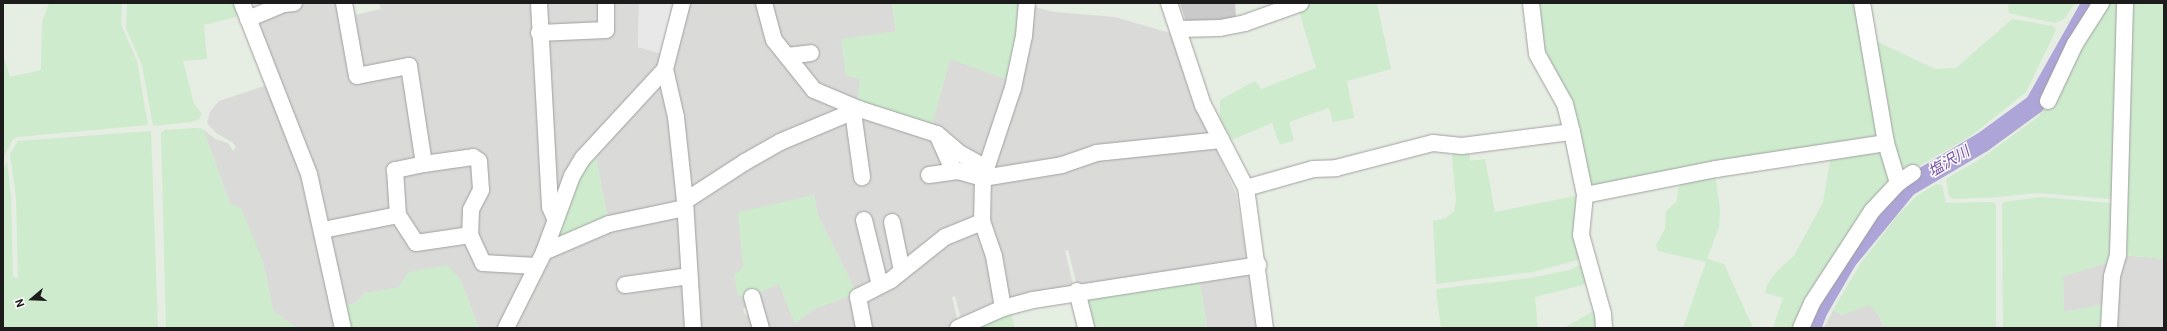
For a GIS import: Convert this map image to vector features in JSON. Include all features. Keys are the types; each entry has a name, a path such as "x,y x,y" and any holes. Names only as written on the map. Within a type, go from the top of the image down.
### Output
{"street":[{"path":"242,3 309,174 323,230 343,328"},
{"path":"248,19 284,4 294,3"},
{"path":"344,3 357,76 409,66 424,164"},
{"path":"539,3 550,207 555,218"},
{"path":"540,33 606,30 606,3"},
{"path":"682,3 665,69 676,117 685,204 692,328"},
{"path":"764,3 774,40 814,90 856,110 937,134 984,173"},
{"path":"1003,308 994,256 982,222 984,173 1013,88 1024,36 1027,3"},
{"path":"1169,3 1203,105 1246,188 1258,265 1265,328"},
{"path":"1178,29 1220,28 1244,23 1301,3"},
{"path":"1531,3 1537,54 1565,104 1572,132 1585,194 1581,234 1603,314 1604,328"},
{"path":"1862,3 1886,143 1898,183"},
{"path":"2048,101 2076,44 2101,3"},
{"path":"2109,328 2112,276 2118,255 2125,3"},
{"path":"787,56 811,53"},
{"path":"506,328 544,252 555,218 572,176 583,158 665,69"},
{"path":"856,110 862,177"},
{"path":"544,252 610,224 685,204 745,162 780,142 856,110"},
{"path":"1246,188 1313,169 1336,168 1432,143 1462,146 1572,132"},
{"path":"937,134 952,168 958,171"},
{"path":"929,175 958,171 984,173 1062,165 1096,153 1220,140"},
{"path":"1585,194 1716,169 1886,143"},
{"path":"470,235 416,244 398,215 395,170 473,157 479,161 481,190 471,210 470,235 483,263 536,266"},
{"path":"1801,328 1812,303 1844,251 1872,211 1898,183 1913,172"},
{"path":"323,230 398,215"},
{"path":"864,220 880,285"},
{"path":"892,222 902,271"},
{"path":"864,328 858,297 902,271 945,237 982,222"},
{"path":"958,328 1003,308 1077,291 1258,265"},
{"path":"625,286 689,276"},
{"path":"1077,291 1086,328"},
{"path":"750,305 761,328"}],"shaded area":[{"path":"303,3 339,3 353,82 401,73 406,76 418,157 394,166 391,211 329,223 324,219 256,29 259,19"},
{"path":"379,3 535,3 547,223 532,260 490,259 480,243 476,228 483,159 429,161 412,60 368,69 361,65 355,15 381,9"},
{"path":"543,3 602,3 602,22 547,28"},
{"path":"610,3 639,3 638,47 662,54 663,57 654,74 554,205 547,37 611,35"},
{"path":"639,3 675,3 662,54 638,47"},
{"path":"688,3 760,3 810,92 845,107 691,190 671,67"},
{"path":"766,3 892,3 896,31 861,78 857,102 816,88 788,52"},
{"path":"1180,3 1235,3 1236,18 1211,23 1186,22"},
{"path":"1031,6 1054,12 1115,17 1170,33 1192,100 1210,138 987,174"},
{"path":"950,59 1010,80 984,162 931,128"},
{"path":"663,82 680,201 608,220 595,154"},
{"path":"264,86 272,88 304,170 340,328 297,328 273,311 263,261 230,204 203,129 215,139 228,143 233,151 236,147 232,142 216,133 207,123 210,112 219,101"},
{"path":"855,115 935,138 949,167 979,180 979,212 973,221 897,269 855,290 818,216 814,195 748,297 748,306 743,309 745,315 750,314 757,328 696,328 689,205 768,153"},
{"path":"1214,144 1236,194 1248,264 1078,289 1068,250 1065,251 1074,289 1007,301 987,221 986,180 1096,155"},
{"path":"474,164 478,191 465,231 419,239 405,220 403,173"},
{"path":"680,216 685,268 680,281 685,286 688,328 514,328 549,254 611,227"},
{"path":"394,222 414,249 465,242 482,268 522,269 525,274 499,328 479,328 460,279 365,293 356,303 343,306 329,238 332,233"},
{"path":"978,228 999,303 962,322 955,296 952,297 958,324 951,328 867,328 867,297 943,243"},
{"path":"2123,255 2164,259 2164,328 2113,328"},
{"path":"2113,261 2106,304 2064,312 2063,276"},
{"path":"1250,270 1256,328 1207,328 1199,277"},
{"path":"779,284 795,323 814,309 852,295 859,328 765,328 755,294"},
{"path":"1869,304 1879,315 1883,328 1824,328 1833,310 1842,315"}],"green space":[{"path":"49,3 122,3 121,24 137,61 148,125 17,137 13,139 3,159 3,54 10,77 41,70 42,22"},
{"path":"127,3 237,3 243,15 204,25 207,59 183,61 194,104 202,114 199,119 192,122 153,126 142,65 126,28"},
{"path":"892,3 1025,3 1010,80 950,59 931,128 857,102 860,79 846,76 841,39 896,31"},
{"path":"1316,3 1377,3 1391,69 1347,81 1354,118 1333,122 1329,108 1289,122 1294,140 1280,145 1272,123 1232,140 1220,118 1220,100 1255,81 1261,89 1316,68 1298,8"},
{"path":"1537,3 1857,3 1879,137 1592,190 1542,52"},
{"path":"2008,3 2075,3 2064,19 2055,23 2009,13"},
{"path":"2106,3 2121,3 2116,195 2111,199 2037,193 1998,197 1953,199 1949,196 1946,179 1982,158 2039,116"},
{"path":"2129,3 2164,3 2164,259 2123,255"},
{"path":"2012,19 2053,26 2056,30 2026,92 1971,136 1905,174 1899,174 1872,39 1935,69 1956,68"},
{"path":"195,128 203,129 230,204 241,208 263,261 273,311 297,328 166,328 161,133 165,130"},
{"path":"151,131 158,328 3,328 3,171 7,161 11,196 13,277 18,278 16,197 10,154 18,141"},
{"path":"1880,148 1893,179 1799,328 1773,328 1783,298 1765,293 1767,285 1777,271 1794,256 1823,202 1831,156"},
{"path":"1470,149 1470,161 1485,159 1495,212 1580,195 1582,259 1533,272 1436,284 1433,221 1446,218 1454,211 1456,201 1452,156 1454,150"},
{"path":"595,154 608,220 554,241 579,179"},
{"path":"1715,173 1720,210 1719,227 1707,259 1724,264 1753,328 1683,328 1706,262 1658,251 1656,245 1665,229 1666,211 1677,201 1678,188 1689,178"},
{"path":"1936,184 1942,185 1946,203 1994,202 1996,206 1996,328 1883,328 1879,315 1869,305 1842,315 1833,310 1861,263 1897,216 1917,196"},
{"path":"814,195 818,216 855,290 852,295 814,309 795,323 779,284 748,297 738,295 734,275 743,268 738,212"},
{"path":"2040,197 2110,203 2115,207 2113,261 2063,276 2064,312 2106,304 2105,328 2003,328 2002,205 2004,202"},
{"path":"1584,263 1590,283 1535,297 1538,328 1441,328 1436,289 1531,278 1569,270"},
{"path":"448,265 460,279 479,328 347,328 343,306 356,303 365,293 399,287 408,272"},
{"path":"1199,277 1207,328 1089,328 1082,296"},
{"path":"1597,309 1599,328 1564,328"},
{"path":"1010,310 1015,328 972,328"}],"waterway":[{"name":"塩沢川","path":"1811,328 1818,310 1847,260 1907,187 1983,142 2035,104 2092,3"}]}
